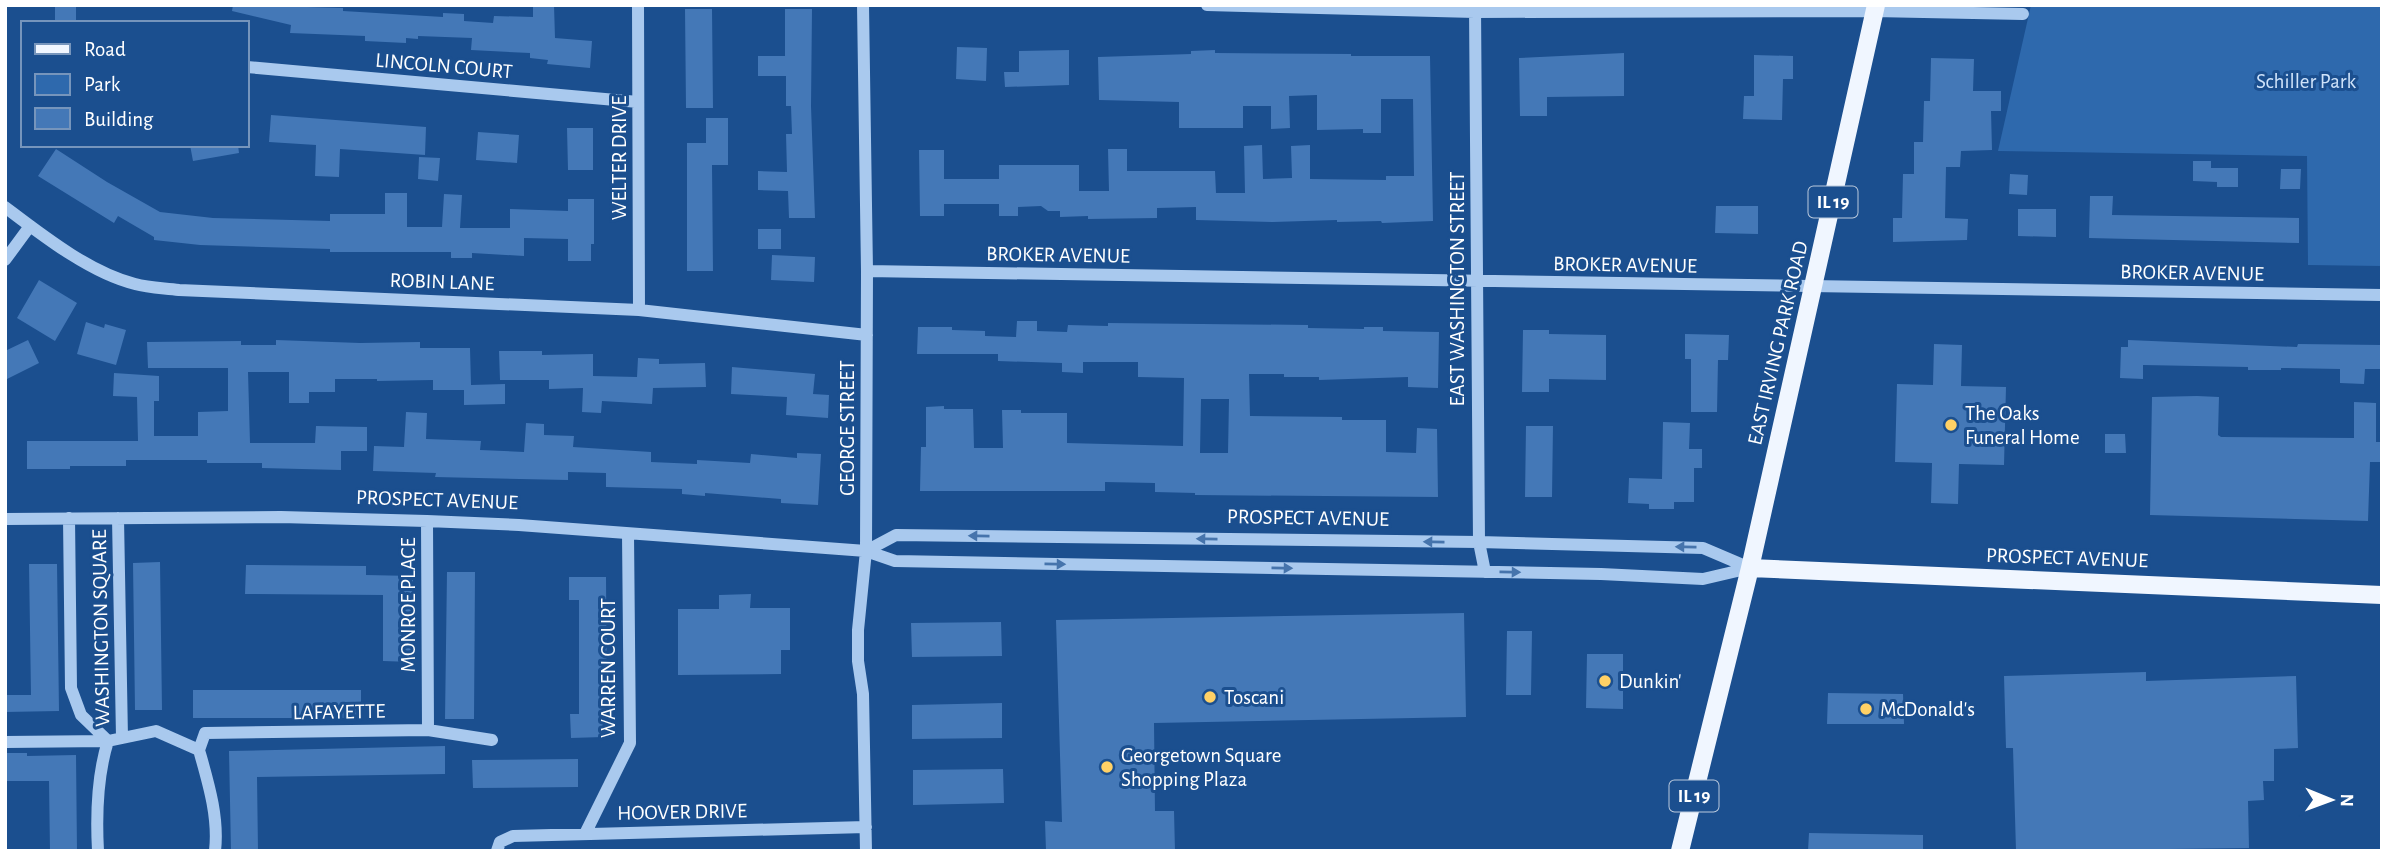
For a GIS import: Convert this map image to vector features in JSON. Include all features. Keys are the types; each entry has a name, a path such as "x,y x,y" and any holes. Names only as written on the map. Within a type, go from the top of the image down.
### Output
{"main road":[{"name":"EAST IRVING PARK ROAD","path":"1750,568 1875,8"},
{"name":"PROSPECT AVENUE","path":"1750,568 2382,595"},
{"name":"IL 19","path":"1680,851 1750,568"}],"street":[{"name":"WELTER DRIVE","path":"638,5 639,310"},
{"name":"GEORGE STREET","path":"863,5 867,271 866,551 858,630 858,661 863,694 866,851"},
{"path":"1207,5 1475,9 1875,8 2022,14"},
{"name":"EAST WASHINGTON STREET","path":"1475,9 1479,542 1485,572"},
{"name":"LINCOLN COURT","path":"248,67 638,102"},
{"name":"ROBIN LANE","path":"5,207 100,272 135,284 178,290 639,310 867,335"},
{"path":"5,260 30,226"},
{"name":"BROKER AVENUE","path":"867,271 2382,295"},
{"name":"PROSPECT AVENUE","path":"5,519 281,517 519,525 866,551 895,561 1601,574 1703,579 1750,568"},
{"name":"WASHINGTON SQUARE","path":"69,518 71,688 81,715 108,741"},
{"name":"WASHINGTON SQUARE","path":"118,518 122,738"},
{"name":"MONROE PLACE","path":"426,521 428,730"},
{"name":"WARREN COURT","path":"585,834 630,743 628,534"},
{"name":"PROSPECT AVENUE","path":"866,551 896,536 1479,542 1703,548 1750,568"},
{"name":"LAFAYETTE","path":"199,750 205,733 428,730 492,740"},
{"name":"WASHINGTON SQUARE","path":"108,741 156,731 199,750"},
{"path":"5,742 108,741"},
{"name":"WASHINGTON SQUARE","path":"98,851 100,766 108,741"},
{"path":"199,750 211,794 215,851"},
{"name":"HOOVER DRIVE","path":"499,846 513,836 866,827"}],"green space":[{"name":"Schiller Park","path":"2031,5 2382,5 2382,266 2308,265 2307,156 1998,151"}],"building":[{"path":"55,5 76,5 76,21 55,21"},
{"path":"233,5 343,8 343,11 443,17 443,13 464,14 464,21 493,23 494,16 533,17 533,5 554,5 555,38 592,41 590,68 547,64 548,60 530,58 530,53 471,50 472,38 418,36 418,39 406,38 406,43 365,41 365,36 290,33 291,25 232,11"},
{"path":"685,9 712,9 713,108 686,108"},
{"path":"785,9 812,9 811,106 815,218 789,218 788,191 758,190 758,171 787,172 786,134 792,134 791,106 786,106 786,76 758,76 758,56 785,56"},
{"path":"957,47 987,48 986,81 956,79"},
{"path":"1069,50 1069,85 1005,87 1004,72 1019,72 1019,51"},
{"path":"1215,50 1215,53 1430,56 1433,221 1382,223 1337,220 1196,220 1196,207 1157,208 1157,218 1060,217 1060,211 1048,211 1041,206 1018,207 1018,216 999,216 999,204 944,204 944,216 920,216 919,150 944,150 944,179 999,179 999,165 1079,165 1079,191 1109,191 1108,149 1127,149 1127,171 1215,171 1216,193 1245,193 1244,146 1262,145 1263,179 1292,178 1291,146 1310,145 1310,179 1386,180 1386,176 1414,176 1413,99 1381,99 1381,133 1363,133 1363,129 1317,130 1317,95 1289,96 1290,128 1271,129 1271,106 1243,106 1243,128 1179,128 1179,102 1099,100 1098,57 1191,54 1191,51"},
{"path":"1624,53 1624,96 1547,97 1547,116 1520,116 1519,58"},
{"path":"1754,55 1793,56 1793,79 1783,79 1782,120 1743,119 1744,96 1754,96"},
{"path":"1931,58 1974,59 1973,91 2001,91 2001,111 1991,111 1992,150 1961,151 1960,167 1946,167 1945,218 1968,219 1967,240 1893,242 1893,218 1902,218 1903,174 1914,174 1914,142 1923,142 1924,101 1930,101"},
{"path":"271,115 426,127 425,155 340,149 339,177 315,176 316,145 269,142"},
{"path":"706,118 728,118 728,165 712,165 713,271 687,271 687,143 706,143"},
{"path":"567,128 593,128 593,170 568,170"},
{"path":"478,132 519,135 517,163 476,160"},
{"path":"190,147 238,147 239,153 193,161"},
{"path":"56,149 160,212 213,218 330,221 330,214 385,214 385,193 407,193 407,227 442,227 444,194 462,195 460,228 510,228 510,209 568,211 568,199 594,199 594,244 591,244 591,261 568,261 568,239 524,238 524,256 472,253 472,258 451,258 451,252 330,252 330,249 200,245 154,240 154,237 118,216 114,223 38,176"},
{"path":"419,157 440,158 438,181 418,179"},
{"path":"2193,161 2211,161 2211,168 2238,168 2238,187 2217,187 2217,182 2193,181"},
{"path":"2281,169 2301,169 2300,189 2280,189"},
{"path":"2010,174 2028,175 2027,195 2009,194"},
{"path":"2090,196 2113,196 2112,215 2299,218 2299,243 2089,238"},
{"path":"1716,206 1758,206 1758,234 1715,233"},
{"path":"2018,209 2056,209 2056,237 2018,236"},
{"path":"758,229 781,229 781,249 758,249"},
{"path":"772,255 815,257 814,282 771,280"},
{"path":"39,280 77,303 55,341 17,318"},
{"path":"1017,321 1037,321 1037,331 1067,332 1068,325 1108,326 1108,323 1308,325 1308,328 1364,329 1383,327 1383,331 1439,332 1438,388 1408,387 1408,377 1319,380 1319,377 1284,377 1284,374 1249,374 1250,416 1386,420 1386,452 1416,453 1417,428 1437,429 1438,497 1195,495 1155,492 1155,483 1105,482 1105,491 920,491 921,447 926,447 926,407 973,409 974,448 1003,448 1002,410 1021,410 1021,413 1067,413 1067,443 1183,446 1184,378 1138,377 1138,362 1083,362 1083,373 1062,372 1062,363 998,361 998,354 917,354 918,327 952,327 952,330 985,331 985,336 1016,337","holes":["1201,399 1229,399 1228,453 1200,453"]},
{"path":"86,322 104,328 105,324 126,330 116,365 77,354"},
{"path":"1523,330 1549,330 1549,334 1606,335 1606,380 1549,379 1549,392 1522,392"},
{"path":"1685,334 1729,335 1728,360 1718,360 1717,412 1691,412 1691,359 1685,359"},
{"path":"28,340 39,363 5,380 5,351"},
{"path":"276,340 420,342 420,348 470,348 471,385 505,384 505,404 464,405 464,390 433,390 433,380 377,379 335,379 335,392 309,392 309,403 289,403 289,372 248,372 250,443 315,443 316,426 367,427 367,451 341,451 341,470 262,468 262,463 207,463 207,460 126,460 126,466 27,469 27,441 138,441 137,397 113,396 114,373 159,376 159,401 154,401 154,436 198,436 198,412 228,411 228,368 148,368 147,342 241,341 241,345 276,345"},
{"path":"2128,340 2297,347 2298,344 2382,345 2382,369 2365,369 2364,384 2340,383 2340,369 2248,370 2248,367 2143,365 2143,379 2120,378 2121,347 2128,347"},
{"name":"The Oaks Funeral Home","path":"1934,344 1962,345 1961,386 2006,387 2004,465 1959,464 1958,504 1931,503 1932,463 1895,462 1897,384 1933,385"},
{"path":"499,351 542,351 542,355 593,354 593,376 637,377 638,358 659,359 659,364 705,363 706,387 653,388 652,404 602,401 601,413 582,412 583,388 549,389 549,380 500,380"},
{"path":"732,367 815,374 813,394 829,395 828,418 786,415 787,397 731,394"},
{"path":"2152,397 2219,397 2218,435 2221,437 2354,438 2354,402 2376,403 2376,442 2382,442 2382,462 2370,462 2368,521 2150,515"},
{"path":"406,412 427,413 426,439 481,441 480,450 524,452 526,423 544,424 544,435 574,436 573,447 651,452 651,462 697,464 697,460 750,463 751,454 797,458 797,453 821,454 818,505 781,503 781,499 705,493 705,496 682,494 682,489 606,487 606,473 568,472 568,480 435,477 436,473 373,471 374,446 404,447"},
{"path":"1663,422 1690,423 1689,449 1702,449 1702,468 1694,468 1694,502 1674,502 1674,509 1649,509 1649,504 1628,503 1629,478 1662,479"},
{"path":"1526,426 1553,426 1552,497 1525,497"},
{"path":"2105,434 2125,434 2126,453 2105,453"},
{"path":"160,562 162,710 135,710 133,563"},
{"path":"29,564 57,564 59,711 5,712 5,695 31,695"},
{"path":"246,565 366,566 366,575 413,576 412,662 383,661 383,595 245,594"},
{"path":"447,572 475,572 474,719 445,719"},
{"path":"569,577 606,577 607,717 603,717 603,737 571,738 570,714 579,714 579,600 569,600"},
{"path":"751,594 750,608 790,608 790,650 781,650 781,674 678,675 678,609 719,609 719,595"},
{"name":"Georgetown Square Shopping Plaza","path":"1464,613 1466,717 1154,723 1155,811 1174,811 1175,851 1046,851 1045,821 1062,822 1056,620"},
{"path":"1001,622 1002,656 912,657 911,623"},
{"path":"1507,631 1532,631 1531,695 1506,695"},
{"name":"Dunkin'","path":"1587,654 1623,654 1623,709 1586,708"},
{"path":"2146,672 2146,681 2296,676 2298,748 2274,749 2274,781 2263,781 2264,800 2248,801 2249,848 2016,851 2013,748 2006,748 2004,676"},
{"path":"193,690 361,690 361,718 193,718"},
{"name":"McDonald's","path":"1828,693 1903,694 1904,724 1827,724"},
{"path":"1002,703 1002,738 912,739 912,705"},
{"path":"445,746 445,774 257,777 258,851 231,851 229,751"},
{"path":"5,753 27,753 27,756 76,755 77,851 50,851 49,781 5,781"},
{"path":"578,759 578,787 473,788 472,760"},
{"path":"1003,769 1004,803 913,805 913,770"},
{"path":"1809,833 1923,835 1923,851 1808,851"}],"place":[{"name":"The Oaks Funeral Home","path":"1951,425"},
{"name":"Dunkin'","path":"1605,681"},
{"name":"Toscani","path":"1210,697"},
{"name":"McDonald's","path":"1866,709"},
{"name":"Georgetown Square Shopping Plaza","path":"1107,767"}]}
